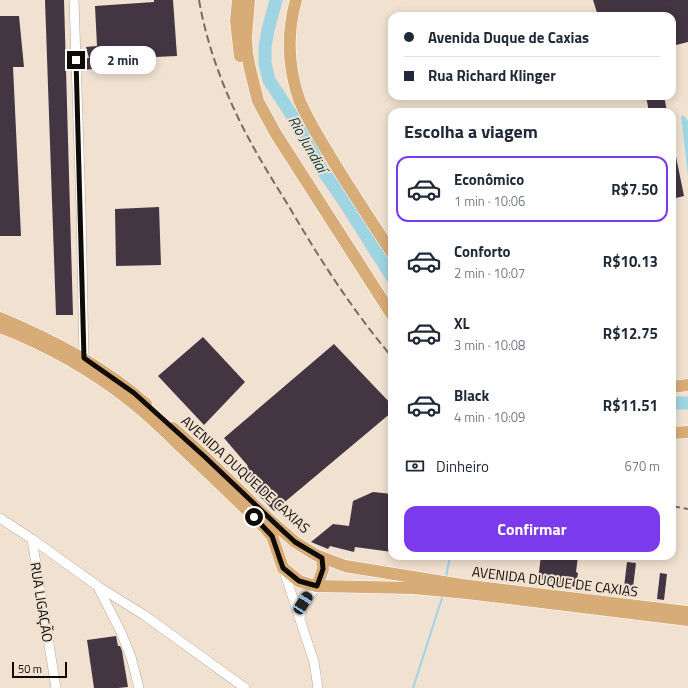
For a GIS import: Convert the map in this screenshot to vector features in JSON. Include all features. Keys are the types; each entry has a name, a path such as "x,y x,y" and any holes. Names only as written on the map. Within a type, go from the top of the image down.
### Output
{"main road":[{"path":"238,0 236,21 240,54 249,88 258,100 276,134 388,309"},
{"path":"249,0 246,37 250,69 258,100"},
{"path":"296,0 292,14 290,58 294,80 300,100 324,146 388,247"},
{"name":"AVENIDA DUQUE DE CAXIAS","path":"0,318 68,349 133,403 199,463 265,528 272,536 283,568"},
{"name":"AVENIDA DUQUE DE CAXIAS","path":"0,327 82,362 134,393 205,457 271,521 295,542 322,558 345,566 376,572 462,585 688,612"},
{"path":"676,386 688,385"},
{"path":"676,433 688,432"},
{"path":"279,556 282,548 295,542"},
{"path":"283,568 299,581 317,586 323,569 322,558"},
{"name":"AVENIDA DUQUE DE CAXIAS","path":"317,586 421,589 688,620"}],"street":[{"path":"74,0 81,210 82,362"},
{"path":"0,518 32,539 98,587 144,615 245,688"},
{"name":"RUA LIGAÇÃO","path":"32,539 56,688"},
{"path":"283,568 314,662 318,688"},
{"path":"300,619 303,603 317,586"},
{"path":"98,587 120,630 131,657 139,688"}],"water":[{"path":"681,116 684,116 688,121 688,176"}],"building":[{"path":"45,0 64,0 73,315 56,315"},
{"path":"154,0 173,0 177,56 155,57 156,63 82,70 82,59 89,58 86,47 97,46 95,6 154,2"},
{"path":"593,0 688,0 688,42 676,45 676,12 597,12"},
{"path":"0,16 19,16 24,67 13,67 21,236 0,236"},
{"path":"647,100 665,100 666,108 648,108"},
{"path":"676,157 684,196 676,198"},
{"path":"159,207 161,265 116,266 115,209"},
{"path":"203,337 245,382 204,425 158,376"},
{"path":"334,344 388,401 388,415 274,511 250,486 255,482 243,470 248,466 224,438"},
{"path":"373,492 388,494 388,551 355,547 354,552 330,546 328,549 311,542 333,524 349,526 353,501"},
{"path":"540,560 578,560 576,572 578,573 576,587 557,584 557,581 538,579"},
{"path":"627,562 636,563 632,596 623,596"},
{"path":"660,573 667,574 664,600 657,599"},
{"path":"116,636 118,646 120,646 122,651 128,687 94,688 87,640"}],"waterway":[{"name":"Rio Jundiaí","path":"276,0 265,47 265,63 269,80 308,140 321,168 344,201 388,271"},
{"name":"Rio Jundiaí","path":"676,403 688,403"},
{"path":"446,577 449,560"},
{"path":"413,688 442,598"}],"railway":[{"path":"199,0 214,58 228,96 245,132 259,158 326,267 364,322 388,352"},
{"path":"676,507 688,509"}],"route":[{"path":"76,60 84,358 134,393 205,457 271,521 295,542 322,558 323,569 317,586 299,581 283,568 272,536 254,517"}]}
